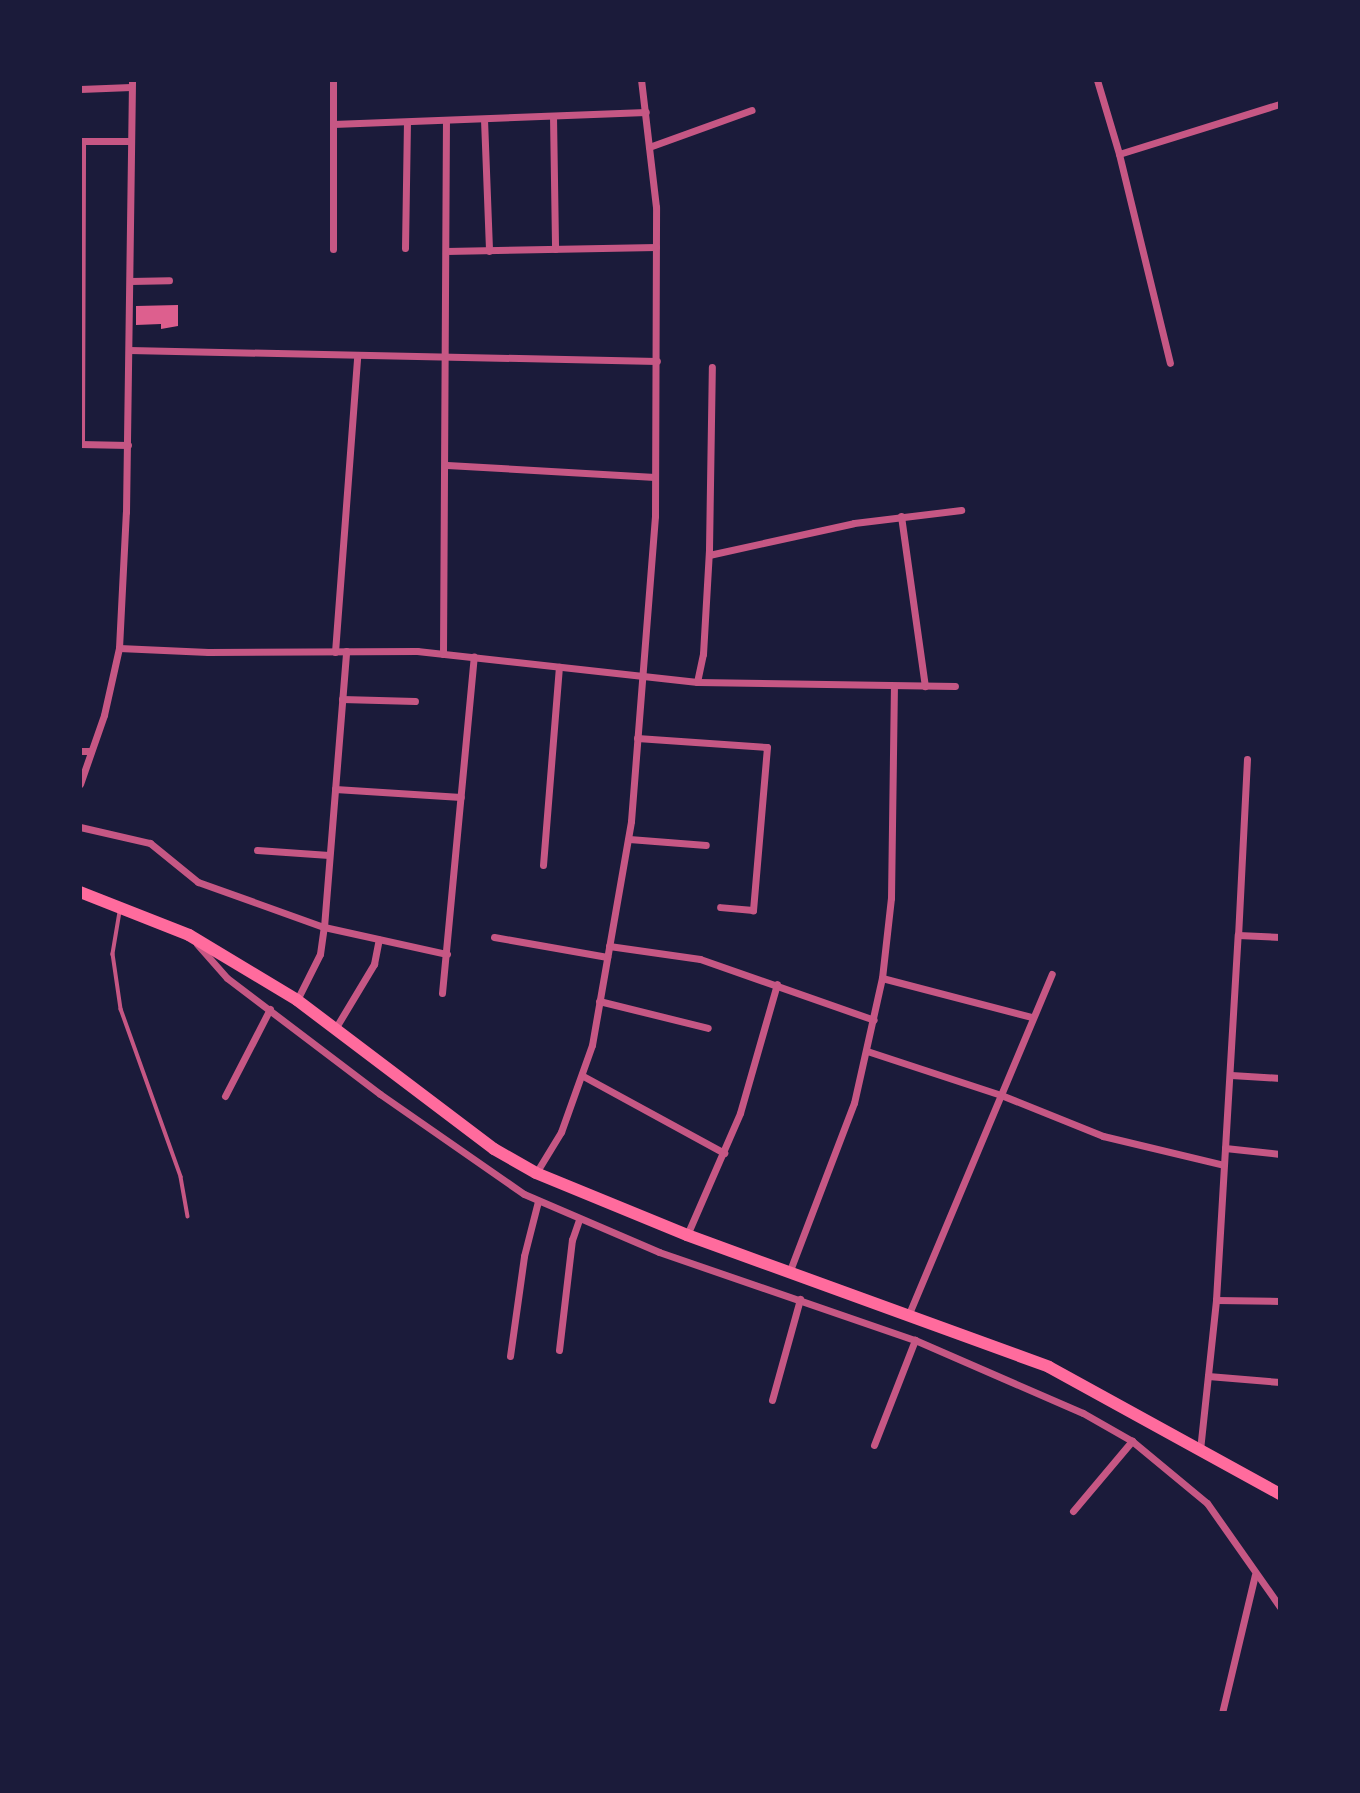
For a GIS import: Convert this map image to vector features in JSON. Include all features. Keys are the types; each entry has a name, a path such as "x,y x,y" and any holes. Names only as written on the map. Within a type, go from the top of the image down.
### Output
{"highway":[{"path":"80,892 189,935 297,1000 495,1149 536,1173 687,1235 1049,1367 1279,1494"}],"street":[{"path":"333,80 333,249"},
{"path":"536,1173 561,1132 583,1076 629,839 655,477 657,361 656,247 646,112 641,80"},
{"path":"1097,80 1119,153 1170,363"},
{"path":"80,89 131,84 128,141 131,281 128,445 119,648 92,751 80,784"},
{"path":"1119,153 1279,104"},
{"path":"649,147 752,110"},
{"path":"333,124 646,112"},
{"path":"554,116 555,249"},
{"path":"484,119 489,251"},
{"path":"443,654 447,465 446,120"},
{"path":"405,248 407,121"},
{"path":"128,141 81,141 81,444 128,445"},
{"path":"446,251 656,247"},
{"path":"131,281 169,280"},
{"path":"129,350 657,361"},
{"path":"335,652 357,356"},
{"path":"697,682 704,654 709,555 712,367"},
{"path":"447,465 655,477"},
{"path":"709,555 901,516 961,510"},
{"path":"901,516 925,686"},
{"path":"119,648 443,654 697,682 955,686"},
{"path":"297,1000 320,954 324,927 346,651"},
{"path":"442,993 474,657"},
{"path":"543,865 559,667"},
{"path":"789,1273 854,1103 882,978 891,898 894,685"},
{"path":"342,699 415,701"},
{"path":"637,737 767,747 753,910 720,907"},
{"path":"80,751 92,751"},
{"path":"1200,1450 1216,1300 1231,1075 1247,759"},
{"path":"335,789 461,797"},
{"path":"80,827 150,843 198,882 324,927 447,954"},
{"path":"629,839 706,845"},
{"path":"257,850 329,855"},
{"path":"189,935 227,978 380,1094 538,1201 579,1220 915,1340 1083,1413 1132,1441 1207,1503 1279,1607"},
{"path":"1238,935 1279,937"},
{"path":"494,937 607,957"},
{"path":"335,1029 374,964 379,939"},
{"path":"609,946 700,959 874,1020"},
{"path":"908,1316 1052,974"},
{"path":"882,978 1032,1017"},
{"path":"687,1235 724,1153 777,984"},
{"path":"599,1000 708,1028"},
{"path":"225,1096 270,1009"},
{"path":"867,1051 1001,1095 1103,1136 1224,1166"},
{"path":"1231,1075 1279,1078"},
{"path":"583,1076 724,1153"},
{"path":"1225,1148 1279,1154"},
{"path":"510,1356 524,1256 538,1201"},
{"path":"559,1350 572,1240 579,1220"},
{"path":"772,1400 800,1299"},
{"path":"1216,1300 1279,1301"},
{"path":"874,1445 915,1340"},
{"path":"1208,1376 1279,1382"},
{"path":"1073,1511 1132,1441"},
{"path":"1222,1713 1255,1575"}],"lane":[{"path":"121,908 113,954 121,1009 181,1177 188,1216"}],"building":[{"path":"178,305 178,326 161,329 161,324 136,325 136,306"}]}
